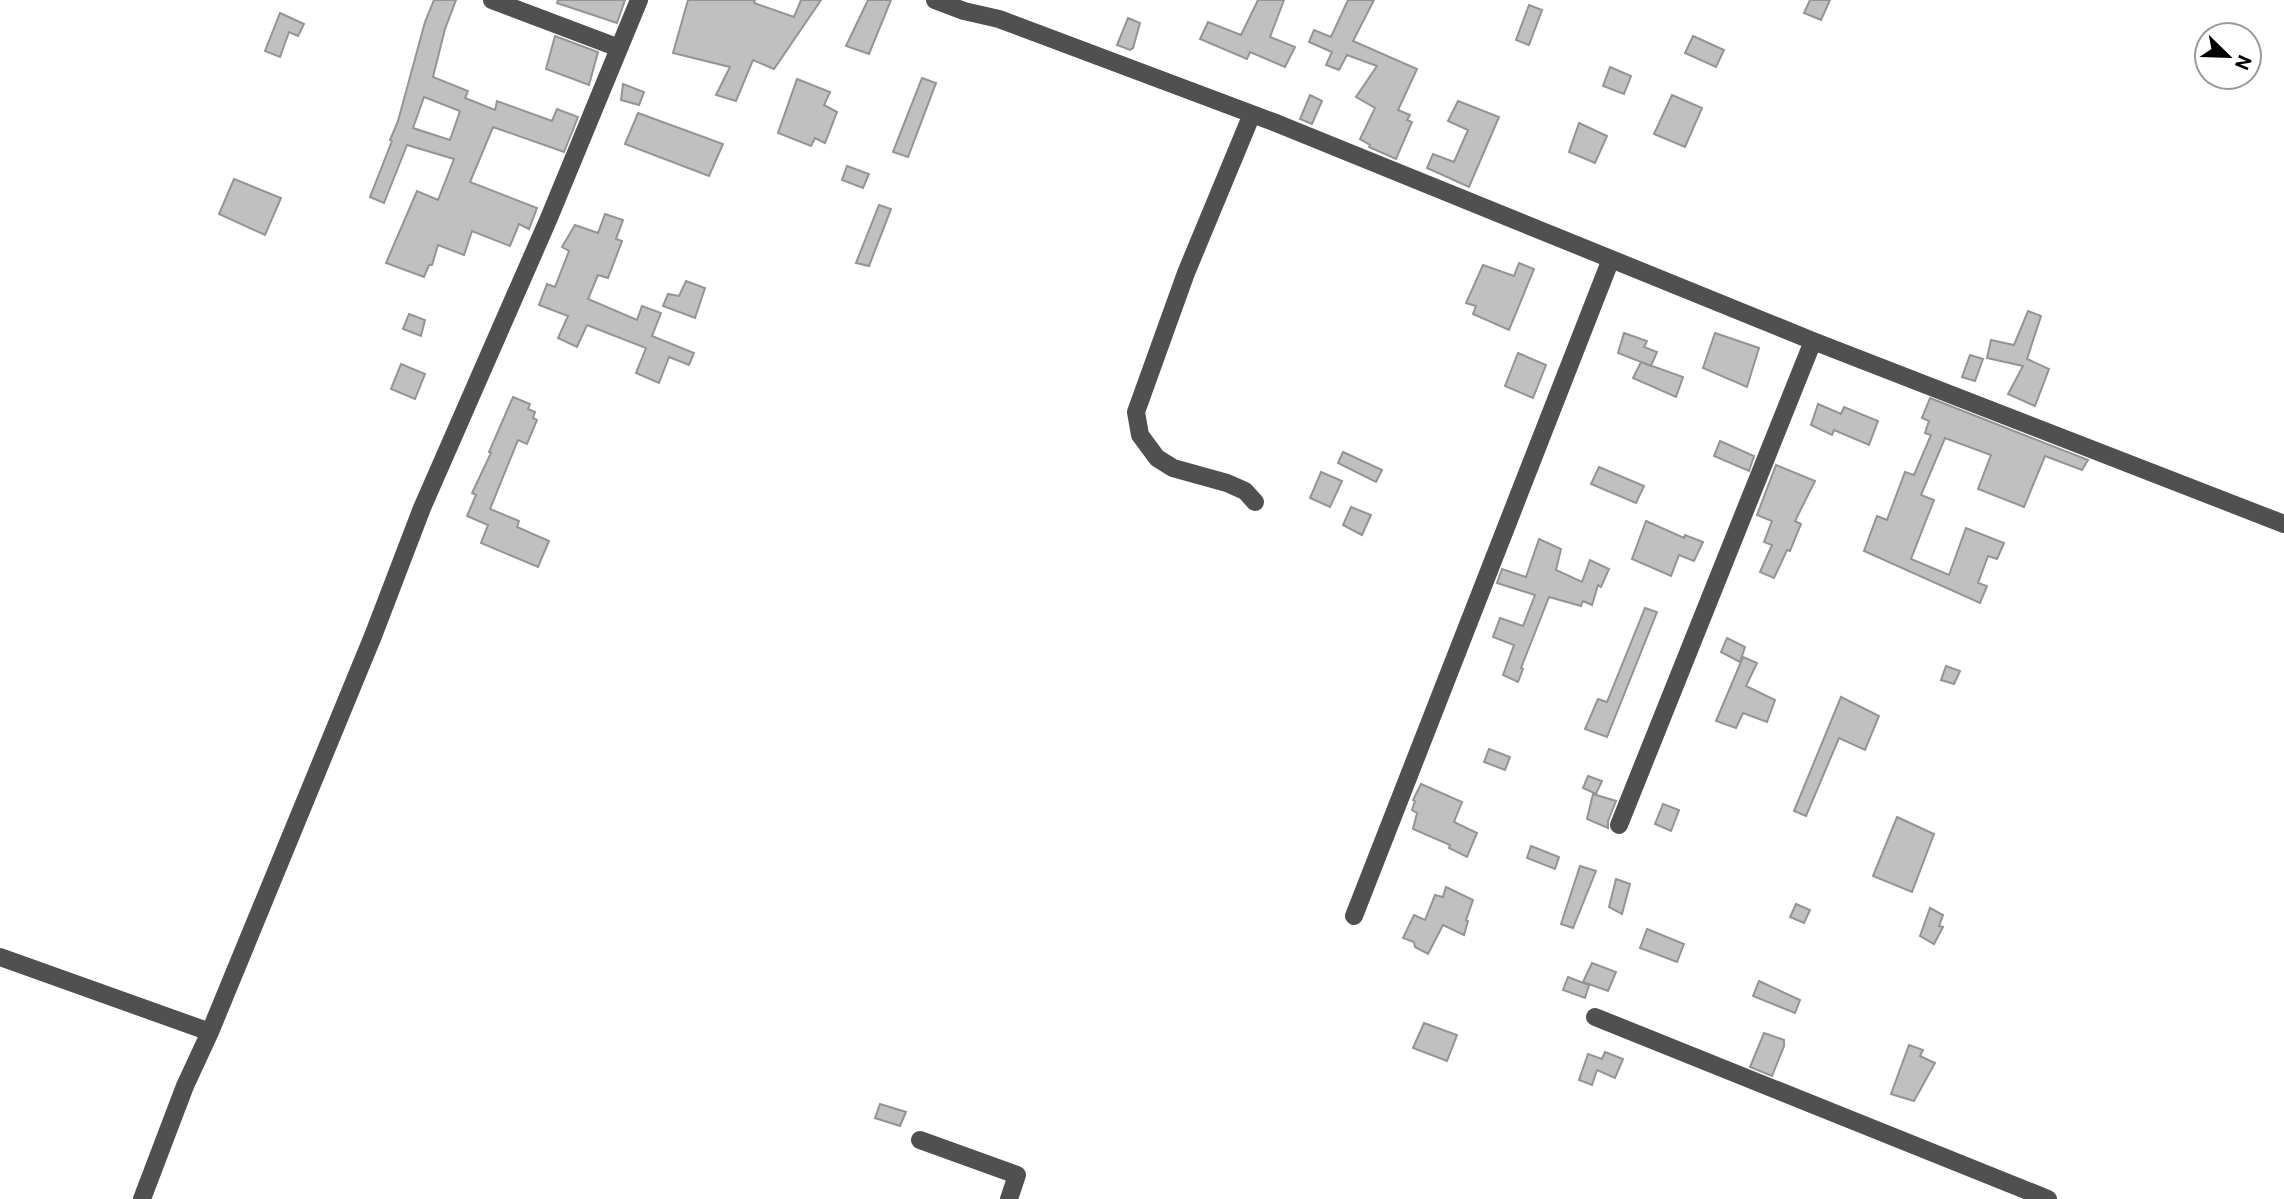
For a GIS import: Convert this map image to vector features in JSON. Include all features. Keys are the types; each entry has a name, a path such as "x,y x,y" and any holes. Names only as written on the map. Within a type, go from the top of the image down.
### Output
{"street":[{"path":"492,0 619,48"},
{"path":"142,1199 185,1086 210,1032 373,636 422,508 549,219 639,0"},
{"path":"936,0 964,11 999,19 1252,114 1813,341 2284,524"},
{"path":"1252,114 1186,273 1136,412 1140,435 1157,458 1173,468 1227,483 1245,491 1255,502"},
{"path":"1354,916 1611,259"},
{"path":"1619,825 1813,341"},
{"path":"0,957 210,1032"},
{"path":"1595,1017 2048,1199"},
{"path":"920,1140 1017,1175 1009,1199"}],"building":[{"path":"434,0 456,0 445,29 433,77 468,91 465,98 495,110 497,101 552,121 557,109 578,117 564,152 493,127 470,182 537,208 529,229 519,224 510,246 472,231 464,255 438,245 432,265 429,265 424,277 386,263 417,191 438,200 454,159 407,145 384,203 370,197 392,141 390,140 398,121 425,22","holes":["424,97 460,111 450,140 413,128"]},
{"path":"558,0 625,0 617,23 557,3"},
{"path":"688,0 755,0 754,3 794,17 801,0 821,0 774,69 753,60 736,101 716,95 730,67 673,53"},
{"path":"868,0 891,0 869,54 846,46"},
{"path":"1258,0 1284,0 1270,37 1295,47 1285,67 1250,52 1247,59 1200,39 1208,22 1241,35"},
{"path":"1348,0 1374,0 1353,41 1417,69 1398,110 1410,115 1407,120 1412,122 1396,159 1369,147 1370,145 1360,139 1375,108 1356,97 1377,66 1347,55 1339,70 1326,65 1332,52 1309,42 1314,30 1331,37"},
{"path":"1810,0 1830,0 1821,20 1804,13"},
{"path":"1529,5 1542,10 1529,45 1516,40"},
{"path":"280,13 304,24 298,36 289,32 280,57 265,51"},
{"path":"1128,18 1140,23 1133,48 1130,50 1117,45"},
{"path":"555,36 598,52 589,85 546,69"},
{"path":"1693,36 1724,50 1716,67 1685,53"},
{"path":"1610,67 1631,76 1624,94 1603,86"},
{"path":"922,78 936,83 908,157 893,152"},
{"path":"797,79 830,92 824,105 837,112 825,143 815,138 811,146 778,133"},
{"path":"623,84 644,92 639,105 621,100"},
{"path":"1310,95 1322,101 1312,124 1300,119"},
{"path":"1672,95 1702,108 1685,147 1654,134"},
{"path":"1458,101 1499,117 1469,187 1427,168 1433,154 1454,162 1468,130 1448,121"},
{"path":"638,113 723,144 709,176 625,144"},
{"path":"1579,123 1607,136 1595,163 1569,152"},
{"path":"847,166 869,174 863,188 842,180"},
{"path":"234,179 281,198 265,235 219,214"},
{"path":"879,205 891,209 869,266 856,263"},
{"path":"605,214 623,220 616,239 622,241 608,278 598,275 588,299 637,320 642,306 661,313 652,336 694,353 689,365 669,357 659,383 636,373 646,348 587,325 577,347 558,338 568,316 539,305 547,284 555,287 569,251 562,247 575,225 598,233"},
{"path":"1519,263 1534,269 1509,330 1473,314 1476,306 1466,303 1483,265 1514,276"},
{"path":"686,281 705,288 695,318 663,306 668,294 679,296"},
{"path":"2028,311 2041,316 2027,359 2049,369 2035,406 2008,394 2023,366 1987,358 1991,340 2014,345"},
{"path":"409,314 425,320 421,336 403,329"},
{"path":"1624,333 1647,341 1644,347 1657,352 1651,366 1618,353"},
{"path":"1715,333 1759,348 1747,387 1703,368"},
{"path":"1518,353 1546,365 1533,398 1505,386"},
{"path":"1970,355 1983,359 1975,381 1962,377"},
{"path":"1641,362 1683,377 1676,397 1633,378"},
{"path":"401,364 425,374 415,399 391,389"},
{"path":"513,397 530,404 528,409 535,412 533,418 537,420 527,444 518,440 490,509 519,521 517,527 549,541 538,567 481,543 488,525 467,516 476,495 472,493"},
{"path":"1930,398 2088,460 2082,470 2045,456 2024,507 1978,489 1991,455 1945,438 1921,495 1934,500 1911,559 1949,575 1966,528 2004,543 1997,559 1988,556 1978,583 1987,586 1980,603 1864,551 1877,516 1887,520 1905,472 1914,475 1931,435 1925,433 1929,421 1922,418"},
{"path":"1818,404 1841,414 1844,407 1878,421 1869,445 1834,430 1832,435 1811,425"},
{"path":"1720,441 1754,456 1749,471 1714,456"},
{"path":"1343,452 1382,470 1376,482 1338,463"},
{"path":"1776,465 1815,481 1795,521 1801,524 1790,551 1787,550 1774,578 1760,572 1772,545 1764,542 1772,521 1757,515"},
{"path":"1599,467 1644,486 1636,503 1591,484"},
{"path":"1321,472 1342,481 1330,507 1310,498"},
{"path":"1351,507 1371,515 1362,535 1343,525"},
{"path":"1646,521 1684,538 1685,535 1703,542 1694,561 1679,555 1671,576 1632,559"},
{"path":"1539,539 1561,549 1556,570 1582,582 1590,560 1609,569 1601,587 1598,585 1592,605 1583,601 1581,606 1549,597 1518,682 1503,675 1514,645 1493,637 1500,618 1523,626 1535,595 1497,583 1502,569 1526,577"},
{"path":"1645,608 1657,612 1607,737 1585,729 1598,699 1607,702"},
{"path":"1727,638 1745,647 1740,662 1721,652"},
{"path":"1743,657 1757,663 1746,686 1775,700 1767,722 1743,713 1736,728 1716,721"},
{"path":"1946,666 1960,671 1954,684 1941,680"},
{"path":"1841,697 1879,716 1865,750 1839,738 1806,816 1794,811"},
{"path":"1489,749 1510,757 1505,770 1484,762"},
{"path":"1588,776 1602,781 1596,794 1583,788"},
{"path":"1421,784 1462,802 1454,822 1477,833 1467,857 1449,848 1450,845 1413,829 1417,813 1412,810 1413,800"},
{"path":"1593,794 1616,801 1608,828 1587,819"},
{"path":"1663,804 1679,810 1671,831 1655,824"},
{"path":"1897,817 1934,834 1912,892 1873,876"},
{"path":"1531,846 1559,857 1555,869 1527,858"},
{"path":"1580,866 1596,871 1573,928 1561,924"},
{"path":"1616,879 1630,884 1622,914 1609,907"},
{"path":"1446,887 1473,900 1466,920 1468,921 1464,935 1443,925 1428,954 1415,947 1414,942 1403,938 1414,915 1425,920 1435,895 1443,897"},
{"path":"1796,904 1810,910 1804,923 1790,917"},
{"path":"1930,908 1943,915 1939,926 1943,927 1934,944 1920,936"},
{"path":"1647,929 1684,944 1677,962 1640,948"},
{"path":"1592,963 1616,972 1608,991 1583,982"},
{"path":"1568,977 1589,985 1585,998 1563,990"},
{"path":"1759,981 1800,1000 1795,1013 1753,996"},
{"path":"1424,1023 1457,1035 1447,1061 1413,1048"},
{"path":"1764,1033 1784,1040 1772,1076 1750,1067"},
{"path":"1909,1045 1923,1050 1920,1056 1935,1063 1914,1101 1891,1094"},
{"path":"1605,1052 1623,1059 1615,1078 1597,1070 1592,1085 1579,1080 1588,1054 1602,1059"},
{"path":"880,1104 906,1112 900,1126 875,1118"}]}
